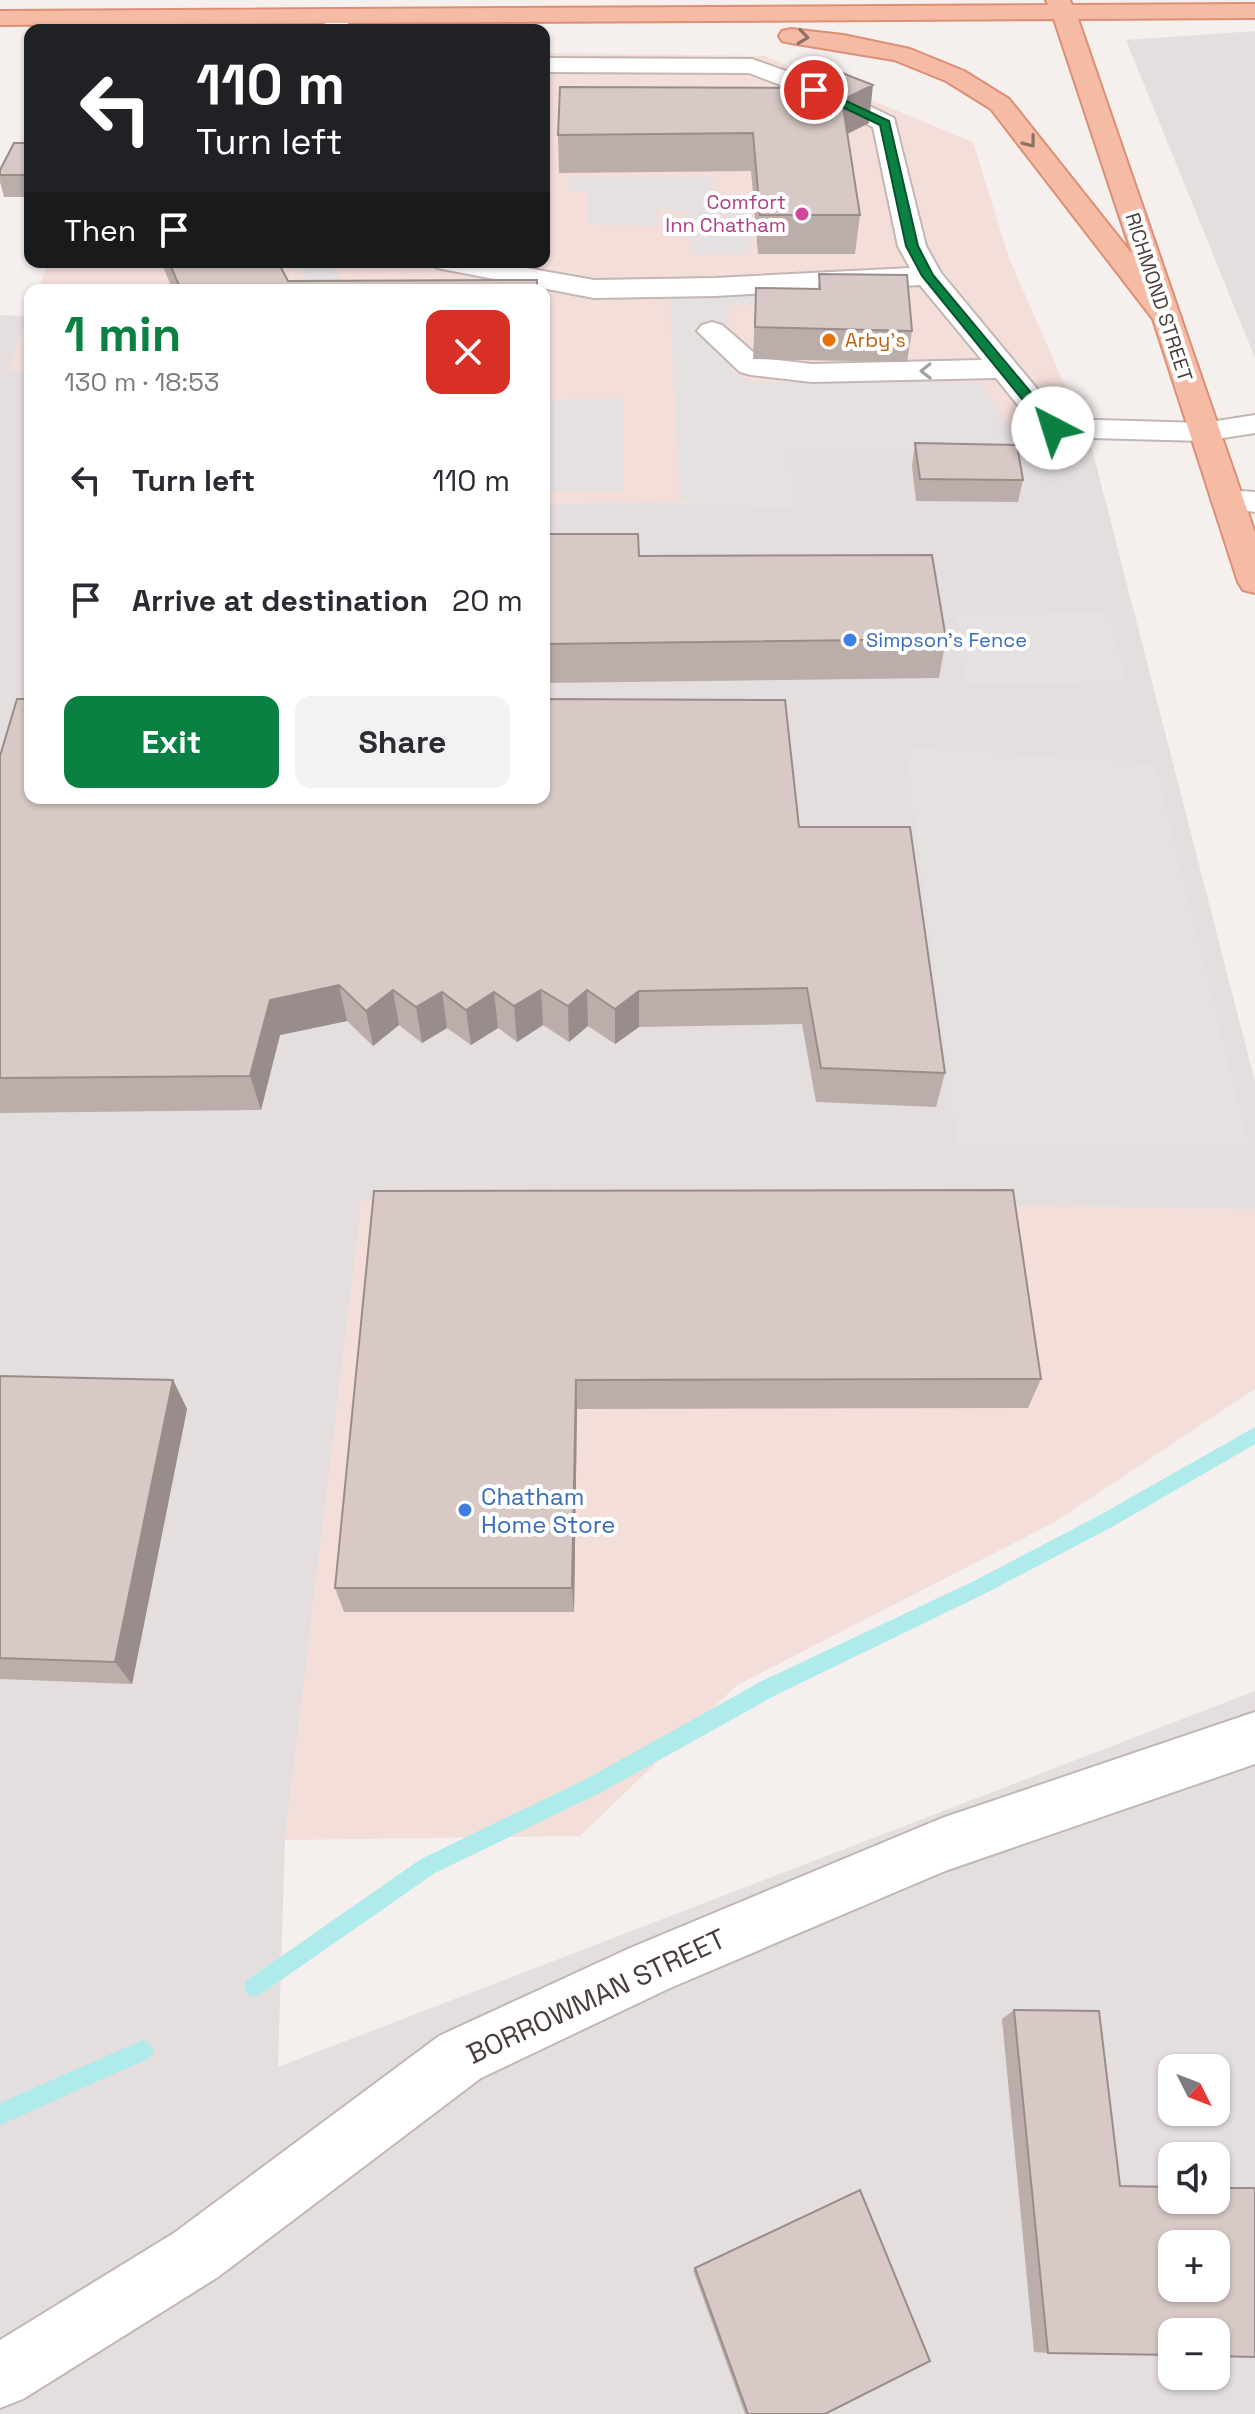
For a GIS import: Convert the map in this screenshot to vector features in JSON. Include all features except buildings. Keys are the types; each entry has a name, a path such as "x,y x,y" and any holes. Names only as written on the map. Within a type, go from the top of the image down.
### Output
{"main road":[{"path":"0,18 336,23 586,14 1060,6 1255,11"},
{"name":"RICHMOND STREET","path":"1060,6 1204,432 1241,501 1255,582"},
{"path":"586,14 843,42 901,54 955,76 1000,104 1164,314"}],"street":[{"path":"550,65 752,66 819,91 885,123 912,246 928,276 1053,428 1204,432 1255,424"},
{"path":"510,268 531,270 594,289 715,287 928,276"},
{"path":"712,331 751,366 812,373 1004,369"},
{"name":"BORROWMAN STREET","path":"0,2376 196,2255 460,2057 650,1968 942,1845 1255,1738"}],"shaded area":[{"path":"1255,31 1255,358 1126,40"},
{"path":"550,53 764,56 973,142 1009,258 1091,445 789,449 795,508 652,502 550,504 550,284 40,284 46,268 550,268"},
{"path":"570,177 712,177 715,195 747,196 750,255 692,254 685,210 658,210 658,226 587,224 587,193 568,190"},
{"path":"299,268 335,268 345,284 306,284"},
{"path":"669,284 908,301 728,305 731,371 754,382 980,382 1021,446 789,449 795,508 700,505 680,498"},
{"path":"0,315 24,316 24,327 9,369 24,371 24,804 550,804 550,504 652,502 794,508 788,449 1091,445 1255,1082 1255,1209 362,1200 285,1840 278,2067 1255,1691 1255,2414 0,2414"},
{"path":"24,328 24,371 8,370"},
{"path":"623,399 624,491 550,492 550,400"},
{"path":"954,609 1108,612 1128,686 966,683"},
{"path":"905,747 1155,764 1248,1144 958,1145"},
{"path":"362,1200 1255,1209 1255,1389 1053,1523 737,1685 580,1836 285,1840"}],"waterway":[{"path":"254,1987 428,1866 593,1786 769,1688 980,1587 1106,1521 1255,1435"},
{"path":"0,2114 143,2051"}],"place":[{"name":"Comfort Inn Chatham","path":"802,214"},
{"name":"Arby's","path":"829,340"},
{"name":"Simpson's Fence","path":"850,640"},
{"name":"Chatham Home Store","path":"465,1510"}],"route":[{"path":"814,90 885,123 912,246 928,276 1053,428"}]}
